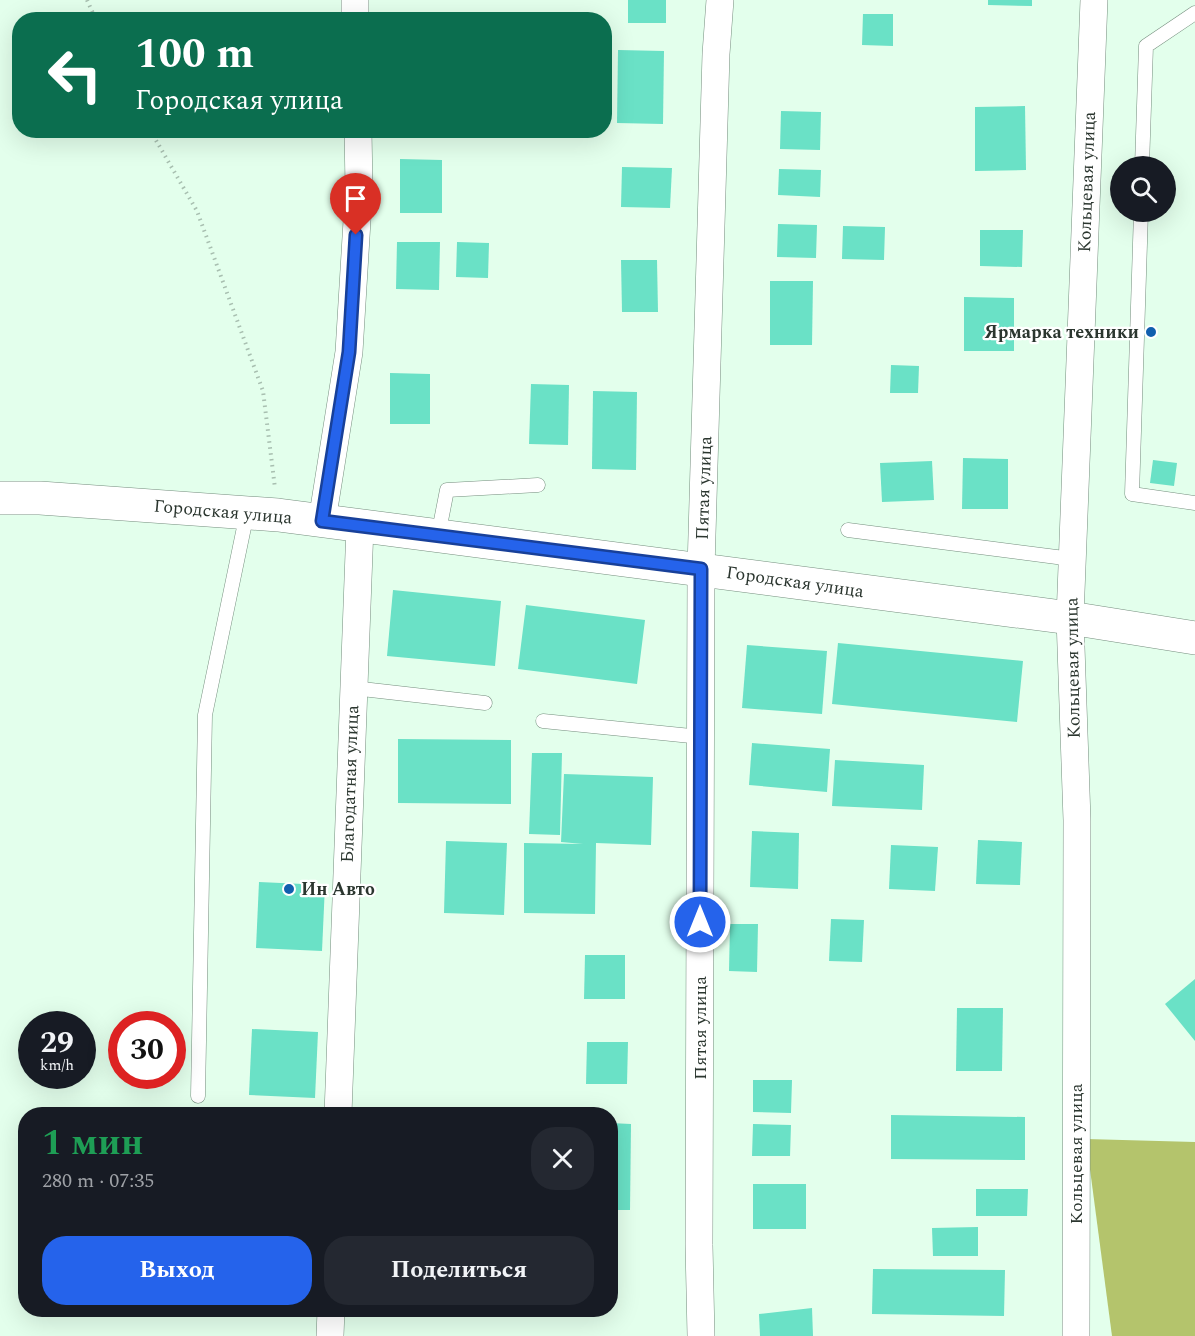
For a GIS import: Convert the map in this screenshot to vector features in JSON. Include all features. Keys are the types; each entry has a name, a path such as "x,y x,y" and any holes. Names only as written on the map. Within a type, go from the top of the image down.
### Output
{"street":[{"name":"Пятая улица","path":"701,1336 699,1245 701,569 720,0"},
{"name":"Кольцевая улица","path":"1076,1336 1077,820 1070,618 1094,0"},
{"path":"322,521 349,352 359,188 358,138"},
{"name":"Городская улица","path":"0,498 40,498 262,514 322,521 1070,618 1195,638"},
{"name":"Благодатная улица","path":"338,1107 360,526"},
{"path":"330,1336 331,1317"}],"lane":[{"path":"1142,156 1146,46 1195,13"},
{"path":"1141,222 1132,494 1195,503"},
{"path":"438,536 447,490 538,485"},
{"path":"198,1096 205,715 262,514"},
{"path":"848,530 1072,559"},
{"path":"353,688 484,703"},
{"path":"543,722 701,737"}],"path":[{"path":"155,138 196,211 263,391 262,514"}],"green space":[{"path":"1086,1139 1195,1142 1195,1336 1112,1336"}],"building":[{"path":"628,0 666,0 666,23 628,23"},
{"path":"988,0 1032,0 1032,6 988,5"},
{"path":"863,14 893,14 893,46 862,45"},
{"path":"618,50 664,51 663,124 617,123"},
{"path":"1025,106 1026,170 975,171 975,107"},
{"path":"781,111 821,112 820,150 780,149"},
{"path":"400,159 442,160 442,213 400,213"},
{"path":"622,167 672,168 670,208 621,207"},
{"path":"779,169 821,170 820,197 778,195"},
{"path":"778,224 817,225 816,258 777,257"},
{"path":"843,226 885,227 884,260 842,259"},
{"path":"980,230 1023,230 1022,267 980,266"},
{"path":"397,242 440,242 439,290 396,289"},
{"path":"457,242 489,243 488,278 456,277"},
{"path":"621,260 657,260 658,312 622,312"},
{"path":"770,281 813,281 812,345 770,345"},
{"path":"964,297 1014,298 1014,351 964,351"},
{"path":"891,365 919,366 918,393 890,393"},
{"path":"390,373 430,374 430,424 390,424"},
{"path":"531,384 569,385 568,445 529,444"},
{"path":"593,391 637,392 636,470 592,469"},
{"path":"963,458 1008,459 1008,509 962,509"},
{"path":"1153,460 1177,463 1174,486 1150,483"},
{"path":"932,461 934,500 882,502 880,463"},
{"path":"393,590 501,601 495,666 387,656"},
{"path":"526,605 645,620 637,684 518,669"},
{"path":"838,643 1023,661 1017,722 832,704"},
{"path":"747,645 827,651 822,714 742,708"},
{"path":"398,739 511,740 511,804 398,803"},
{"path":"752,743 830,749 827,792 749,785"},
{"path":"532,753 562,753 560,835 529,834"},
{"path":"835,760 924,765 922,810 832,806"},
{"path":"564,774 653,777 651,845 596,843 595,914 524,913 524,843 583,844 561,842"},
{"path":"752,831 799,833 798,889 750,887"},
{"path":"978,840 1022,842 1020,885 976,884"},
{"path":"446,841 507,843 504,915 444,913"},
{"path":"891,845 938,847 935,891 889,889"},
{"path":"259,882 325,885 322,951 256,948"},
{"path":"831,919 864,920 862,962 829,961"},
{"path":"730,924 758,924 757,972 729,971"},
{"path":"585,955 625,955 625,999 584,999"},
{"path":"1195,979 1195,1041 1165,1004"},
{"path":"957,1008 1003,1008 1002,1071 956,1071"},
{"path":"252,1029 318,1032 315,1098 249,1095"},
{"path":"587,1042 628,1042 627,1084 586,1084"},
{"path":"753,1080 792,1080 791,1113 753,1112"},
{"path":"891,1115 1025,1117 1025,1160 891,1159"},
{"path":"618,1123 631,1124 630,1210 618,1210"},
{"path":"753,1124 791,1125 790,1156 752,1156"},
{"path":"753,1184 806,1184 806,1229 753,1229"},
{"path":"976,1189 1028,1189 1027,1216 976,1216"},
{"path":"978,1227 978,1256 933,1256 932,1228"},
{"path":"873,1269 1005,1270 1004,1316 872,1314"},
{"path":"812,1308 813,1336 760,1336 759,1314"}],"place":[{"name":"Ярмарка техники","path":"1151,332"},
{"name":"Ин Авто","path":"289,889"}],"route":[{"path":"356,235 349,352 322,521 701,569 700,922"}]}
